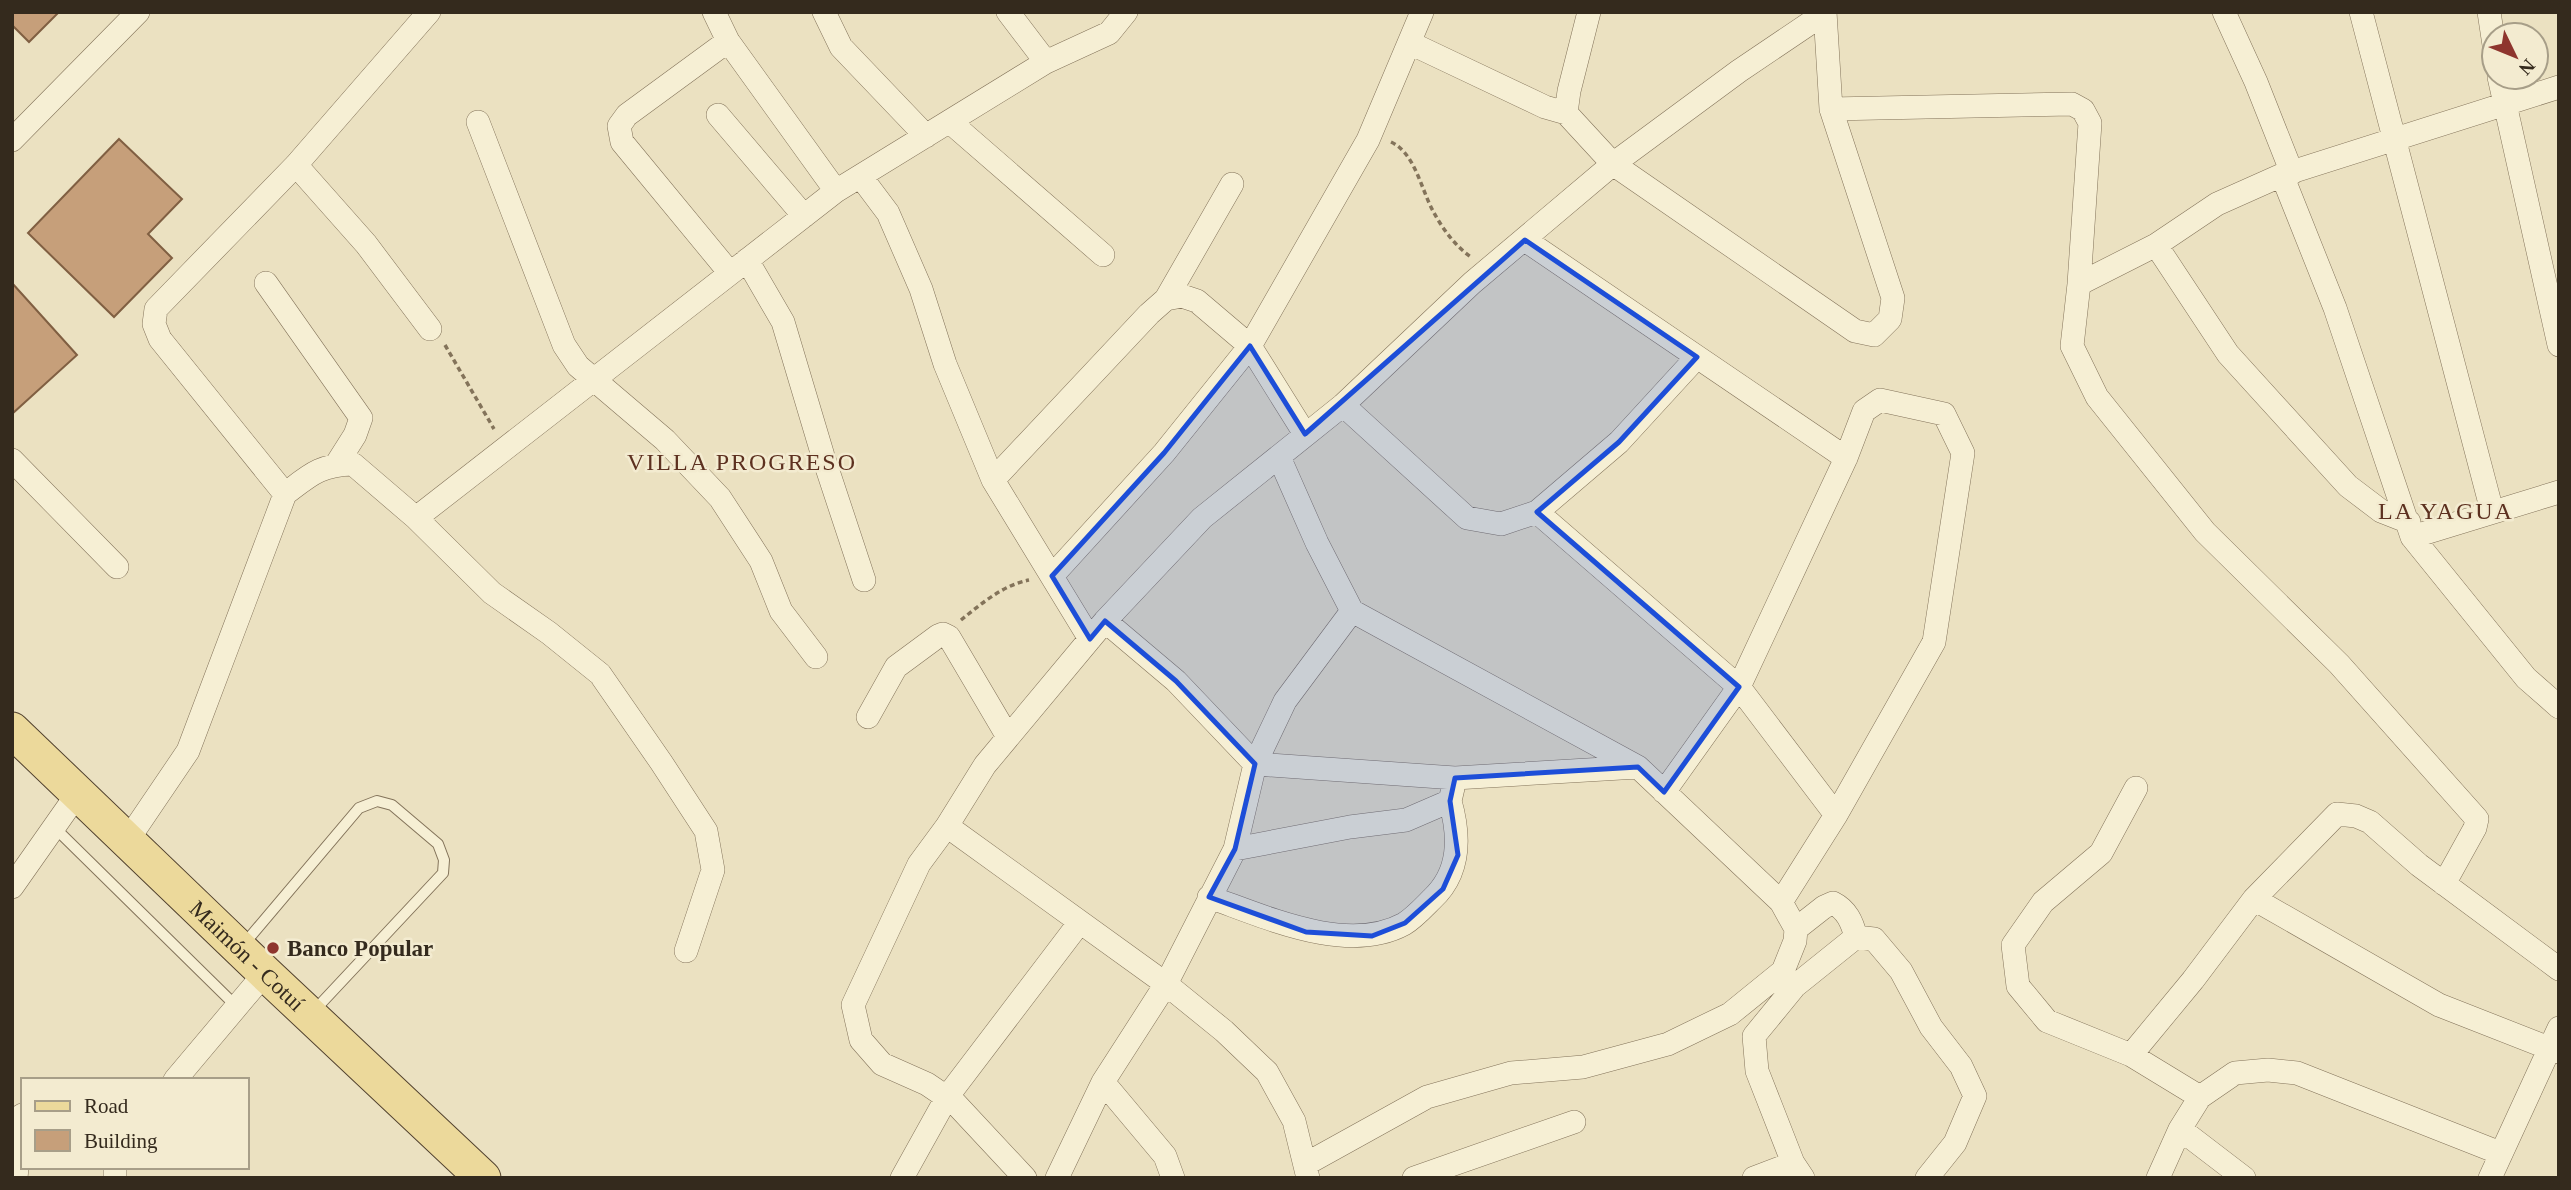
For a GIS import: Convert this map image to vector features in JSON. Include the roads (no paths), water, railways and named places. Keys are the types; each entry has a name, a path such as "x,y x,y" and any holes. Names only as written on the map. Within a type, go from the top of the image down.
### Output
{"main road":[{"name":"Maimón - Cotuí","path":"12,730 483,1178"}],"street":[{"path":"12,140 138,12"},
{"path":"285,494 160,339 154,324 156,309 296,165 429,12"},
{"path":"714,12 728,41 836,191"},
{"path":"824,12 841,47 926,136"},
{"path":"1008,12 1046,62"},
{"path":"416,519 836,191 1046,62 1109,33 1126,12"},
{"path":"1052,576 1164,453 1250,346 1368,139 1422,12"},
{"path":"1566,113 1589,12"},
{"path":"2224,12 2256,82 2411,529 2526,678 2559,707"},
{"path":"2361,12 2492,511"},
{"path":"1410,43 1545,107 1566,113 1613,164 1855,331 1874,335 1889,319 1893,298 1831,109 1825,13"},
{"path":"1025,1178 983,1130 947,1097 927,1084 882,1064 861,1040 853,1005 919,864 947,826 985,765 1105,621 1202,518 1343,405 1493,266 1613,164 1739,71 1825,13"},
{"path":"728,41 627,115 619,126 622,142 738,267 783,322 864,580"},
{"path":"2079,284 2156,245 2217,204 2287,174 2559,87"},
{"path":"2501,91 2559,345"},
{"path":"1831,109 2072,104 2083,110 2090,122 2073,346 2097,397 2204,533 2339,664 2477,819 2475,828 2444,884"},
{"path":"718,115 804,216"},
{"path":"478,122 564,345 578,366 665,440 720,498 761,561 781,611 816,657"},
{"path":"950,122 1103,255"},
{"path":"296,165 366,244 430,329"},
{"path":"861,177 888,213 921,289 945,364 993,480 1090,639"},
{"path":"993,480 1166,299 1232,184"},
{"path":"1525,240 1846,458"},
{"path":"2156,245 2228,354 2348,486 2381,511 2411,529 2492,511 2559,492"},
{"path":"266,283 361,418 355,435 336,465"},
{"path":"1166,299 1182,296 1197,301 1250,346 1306,433"},
{"path":"1343,405 1466,518 1500,524 1537,512 1619,442 1697,357"},
{"path":"1664,792 1739,687 1846,458 1864,411 1880,400 1944,414 1963,453 1934,642 1836,816 1781,902"},
{"path":"947,826 1166,984 1224,1031 1267,1072 1294,1121 1307,1171 1427,1097 1511,1073 1583,1067 1668,1044 1730,1013 1783,971 1795,941 1796,929 1781,902 1638,767 1352,611 1317,543 1279,457"},
{"path":"12,460 117,567"},
{"path":"127,841 188,751 285,494 318,470 353,464 416,519 492,593 550,633 600,674 706,831 713,870 686,951"},
{"path":"1537,512 1739,687 1836,816"},
{"path":"1058,1178 1103,1083 1166,984 1235,849 1255,764 1285,701 1352,611"},
{"path":"1105,621 1176,681 1255,764 1455,778 1638,767"},
{"path":"868,717 896,667 943,634 949,638 1008,737"},
{"path":"1209,897 1306,932 1372,936 1405,923 1443,889 1458,855 1457,825 1450,801 1455,778"},
{"path":"2136,788 2101,853 2043,902 2013,945 2018,986 2047,1021 2131,1055 2200,1097"},
{"path":"12,887 78,793"},
{"path":"1235,849 1350,827 1405,820 1450,801"},
{"path":"2131,1055 2193,980 2253,899 2337,814 2357,816 2370,822 2444,884 2559,969"},
{"path":"2253,899 2439,1005 2554,1051"},
{"path":"1796,929 1833,903 1842,907 1852,921 1856,937"},
{"path":"902,1178 947,1097 1080,922"},
{"path":"1754,1178 1798,1170 1757,1071 1754,1036 1795,986 1856,937 1874,939 1901,971 1931,1027 1961,1066 1975,1096 1955,1143 1927,1178"},
{"path":"177,1078 265,973"},
{"path":"2490,1178 2500,1153 2554,1051 2559,1028"},
{"path":"2158,1178 2180,1129 2200,1097 2235,1073 2268,1070 2297,1073 2500,1153"},
{"path":"1103,1083 1165,1156 1173,1178"},
{"path":"1414,1178 1574,1122"},
{"path":"16,1178 21,1126"},
{"path":"2180,1129 2244,1178"}],"lane":[{"path":"240,949 359,808 377,801 392,805 438,844 444,860 443,873 310,1016"},
{"path":"54,827 237,1007"}],"place":[{"name":"Banco Popular","path":"273,948"}],"district":[{"name":"VILLA PROGRESO","path":"742,462"},
{"name":"LA YAGUA","path":"2446,511"}]}
